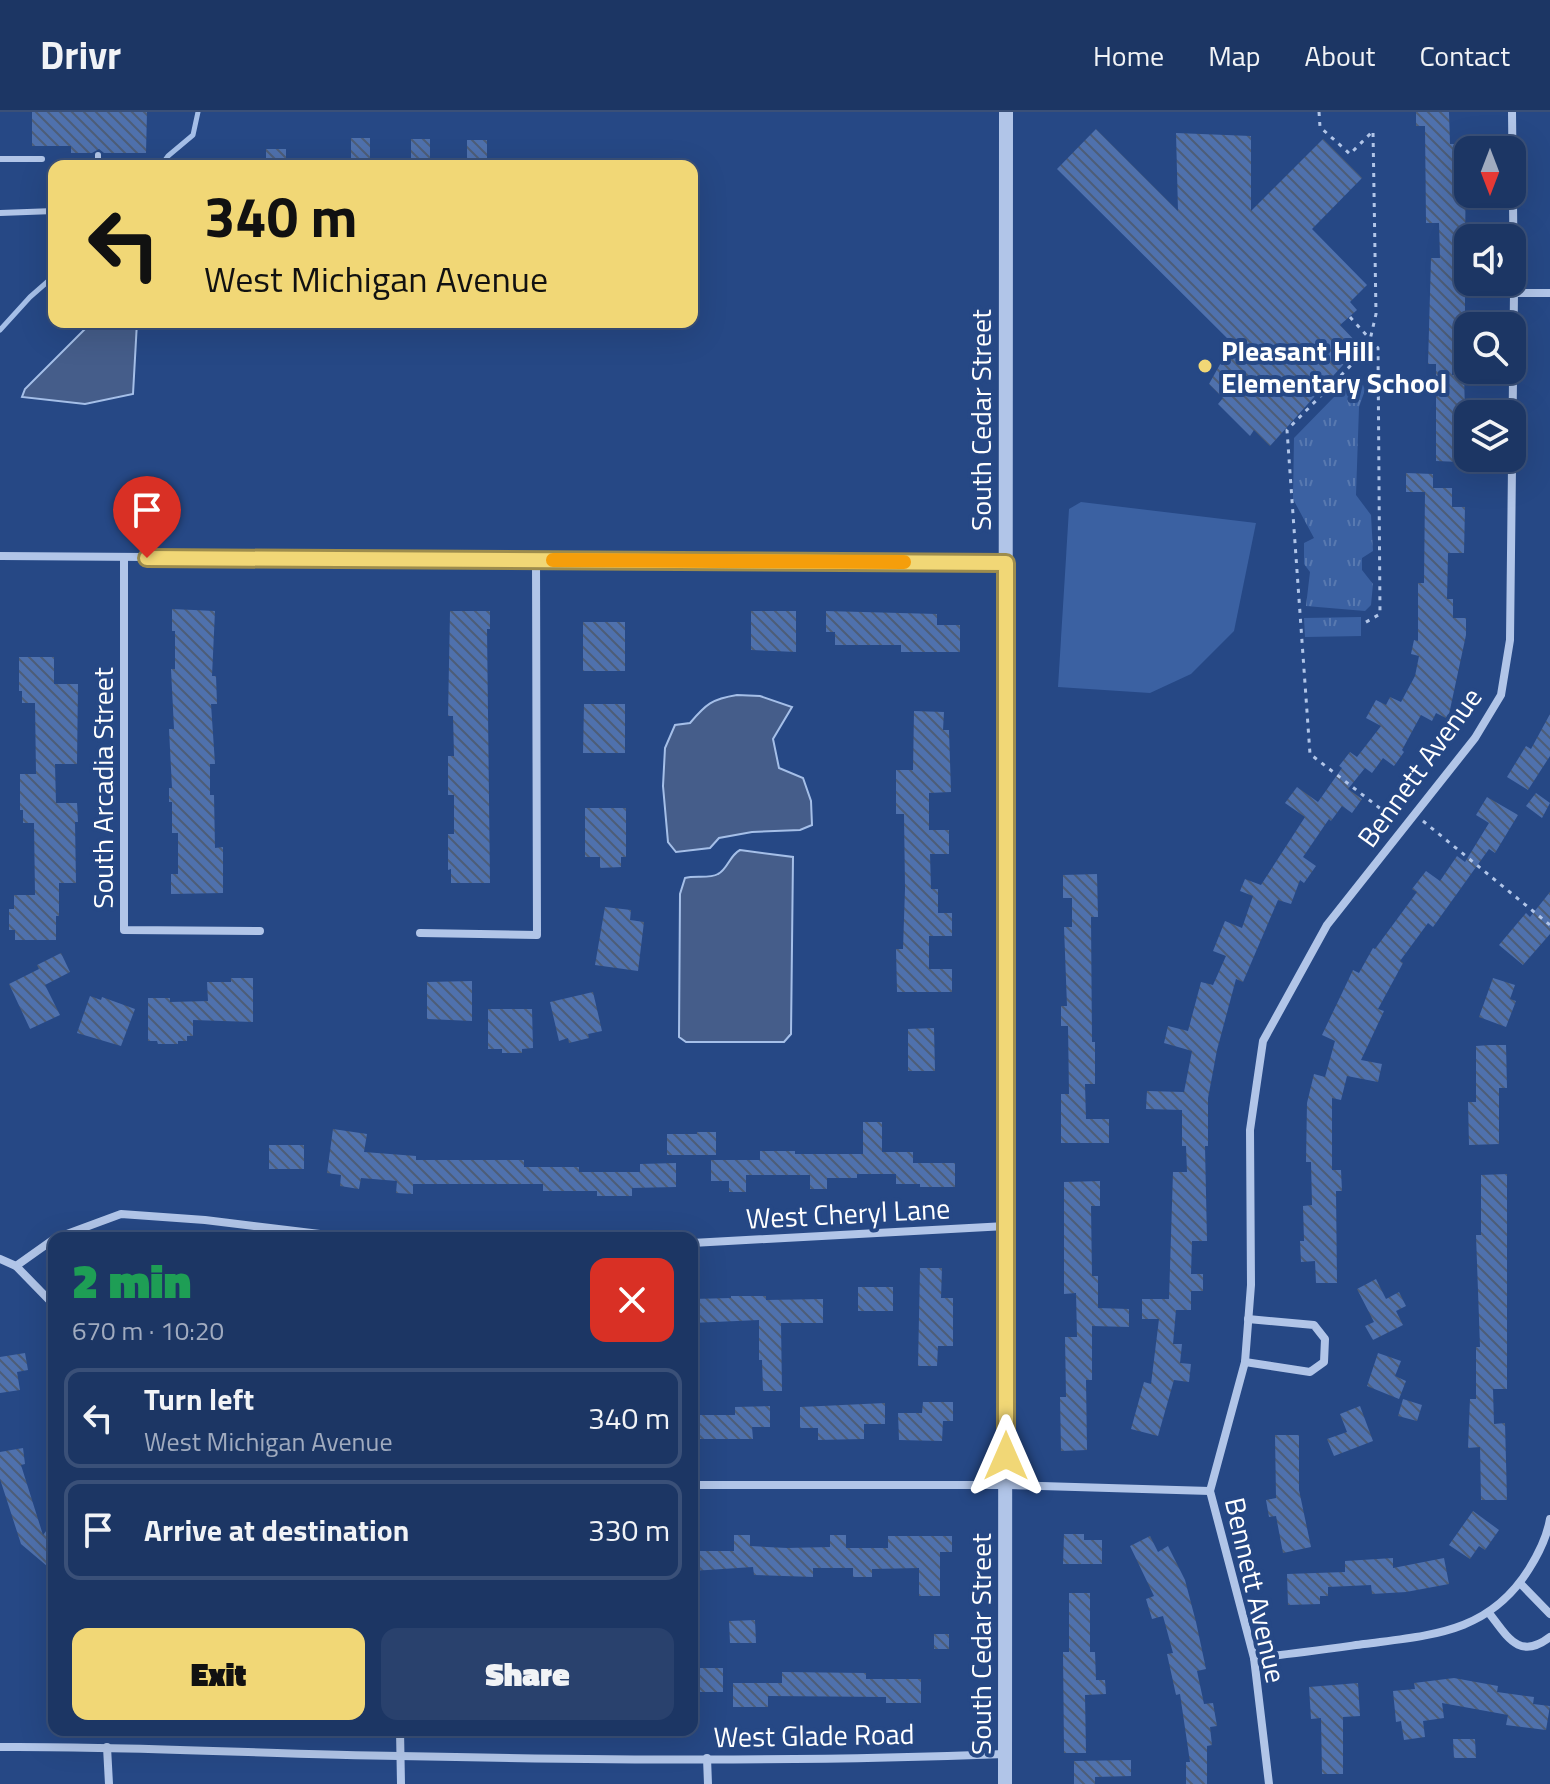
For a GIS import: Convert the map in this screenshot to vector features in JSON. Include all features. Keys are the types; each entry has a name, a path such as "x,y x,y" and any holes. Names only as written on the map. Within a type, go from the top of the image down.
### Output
{"street":[{"name":"South Cedar Street","path":"1005,1784 1006,112"},
{"name":"Bennett Avenue","path":"1512,112 1513,224"},
{"path":"1526,293 1550,293"},
{"name":"Bennett Avenue","path":"1269,1784 1254,1658 1210,1491 1245,1362 1251,1285 1250,1130 1263,1041 1327,925 1475,738 1501,695 1510,640 1514,296"},
{"path":"0,556 1006,563"},
{"name":"South Arcadia Street","path":"124,558 124,930 260,931"},
{"path":"420,933 537,935 536,560"},
{"path":"73,1232 121,1214 304,1232"},
{"name":"West Cheryl Lane","path":"698,1243 1006,1226"},
{"path":"16,1266 48,1244"},
{"path":"0,1259 16,1266 48,1298"},
{"path":"1245,1362 1310,1372 1324,1362 1325,1339 1314,1325 1248,1319"},
{"path":"698,1485 1006,1485 1210,1491"},
{"path":"1254,1658 1432,1635 1468,1624 1489,1613 1520,1583 1536,1558 1550,1519"},
{"path":"1520,1583 1550,1614"},
{"path":"1489,1613 1514,1644 1530,1647 1550,1637"},
{"path":"400,1736 401,1784"},
{"name":"West Glade Road","path":"0,1747 107,1747 399,1756 707,1758 1005,1754"},
{"path":"107,1747 109,1784"},
{"path":"707,1758 708,1784"}],"lane":[{"path":"98,155 98,160"},
{"path":"0,159 42,159"},
{"path":"0,213 48,211"}],"path":[{"path":"1319,112 1320,127 1350,154 1373,131 1376,314 1364,352 1287,430 1310,754 1404,827"},
{"path":"1350,317 1378,348 1380,614 1361,625"},
{"path":"1414,814 1550,925"}],"green space":[{"path":"1348,379 1363,385 1365,390 1359,407 1356,495 1371,515 1373,551 1362,558 1362,570 1373,584 1371,605 1365,611 1306,606 1310,572 1304,564 1304,543 1314,538 1293,499 1294,438"},
{"path":"1081,502 1256,523 1234,631 1191,674 1150,693 1058,687 1069,509"},
{"path":"1361,617 1361,636 1305,637 1304,618"}],"shaded area":[{"path":"86,328 137,328 133,394 85,404 22,397 25,389"},
{"path":"737,695 760,696 792,707 773,739 779,768 803,778 811,801 812,825 800,830 752,832 719,838 710,848 676,852 668,842 663,786 665,748 675,725 690,723 710,703"},
{"path":"740,850 793,857 791,1034 784,1042 686,1042 679,1037 680,894 685,878 718,874"}],"building":[{"path":"32,112 147,112 146,153 104,153 99,149 92,153 71,153 71,146 32,146"},
{"path":"1416,112 1449,112 1450,144 1454,144 1454,208 1465,208 1465,224 1454,224 1454,296 1465,296 1465,312 1454,312 1452,375 1454,384 1464,384 1465,400 1454,400 1454,462 1436,461 1436,364 1428,364 1431,258 1440,258 1439,223 1426,223 1425,126 1416,126"},
{"path":"1096,129 1178,211 1176,133 1251,136 1251,211 1323,139 1362,178 1312,229 1367,285 1350,302 1357,310 1340,325 1360,346 1270,446 1254,430 1250,436 1218,404 1223,398 1209,384 1232,343 1057,169"},
{"path":"351,138 370,138 370,160 351,160"},
{"path":"411,139 430,139 430,160 411,160"},
{"path":"467,140 487,140 487,160 467,160"},
{"path":"266,149 286,149 286,160 266,160"},
{"path":"1406,473 1433,474 1433,488 1452,488 1452,507 1465,507 1464,553 1448,553 1447,599 1453,599 1453,618 1466,618 1466,635 1448,719 1436,713 1432,721 1421,715 1394,766 1383,758 1372,773 1365,768 1348,789 1362,799 1352,813 1342,806 1331,821 1329,819 1303,857 1316,866 1304,883 1300,880 1291,904 1278,900 1243,982 1236,979 1208,1098 1208,1146 1205,1146 1207,1241 1192,1241 1191,1274 1203,1274 1203,1291 1191,1291 1191,1310 1176,1310 1173,1344 1182,1344 1180,1363 1191,1364 1189,1382 1174,1380 1158,1436 1131,1429 1144,1382 1151,1384 1159,1319 1142,1319 1142,1299 1169,1299 1173,1172 1187,1172 1186,1146 1182,1146 1182,1110 1146,1109 1147,1091 1184,1092 1192,1051 1164,1043 1168,1026 1188,1031 1201,982 1213,985 1226,956 1213,951 1225,921 1242,928 1253,896 1240,891 1245,879 1261,885 1305,817 1285,803 1297,787 1318,802 1350,752 1357,757 1381,726 1366,718 1376,700 1386,705 1390,697 1401,702 1415,676 1419,656 1411,654 1414,640 1418,641 1418,583 1424,583 1425,492 1406,492"},
{"path":"172,609 215,611 212,676 216,676 217,704 211,704 215,764 210,764 210,795 214,795 215,848 223,847 223,893 171,894 171,874 178,874 178,833 172,833 172,802 169,802 169,788 172,788 169,729 174,729 171,669 175,669"},
{"path":"450,611 490,611 490,629 487,629 490,883 451,883 451,869 448,870 448,834 454,834 454,795 448,795 448,756 454,756 453,716 448,716"},
{"path":"751,611 796,611 796,652 751,650"},
{"path":"826,611 937,614 937,625 960,625 960,652 901,652 901,645 835,645 835,632 826,632"},
{"path":"583,622 625,622 625,671 583,671"},
{"path":"19,657 54,657 54,684 78,684 77,764 55,764 56,803 77,803 78,822 75,822 76,883 59,883 56,940 15,940 15,930 9,930 9,909 14,909 14,895 35,895 34,823 23,823 20,774 36,774 35,703 22,703"},
{"path":"584,704 625,704 625,753 583,753"},
{"path":"914,711 944,712 943,730 949,730 951,792 929,793 929,830 949,830 949,854 930,854 931,889 938,889 938,913 952,913 952,936 929,936 929,969 952,969 952,992 897,992 896,949 903,949 905,889 904,814 896,814 896,770 913,770"},
{"path":"1550,714 1550,756 1528,790 1507,777 1526,746 1531,749"},
{"path":"1536,793 1550,803 1542,818 1526,806"},
{"path":"1487,797 1518,815 1495,853 1489,849 1433,927 1428,923 1400,961 1403,963 1378,1009 1384,1011 1361,1060 1382,1064 1378,1082 1347,1076 1341,1100 1332,1098 1332,1170 1341,1170 1342,1191 1336,1191 1337,1283 1316,1283 1315,1261 1301,1262 1300,1241 1304,1241 1303,1206 1312,1205 1311,1162 1306,1162 1307,1103 1314,1074 1325,1077 1335,1041 1322,1035 1353,970 1359,973 1373,948 1417,892 1412,889 1426,871 1440,881 1457,856 1465,862 1489,823 1476,815"},
{"path":"585,808 626,808 626,857 621,857 621,867 600,868 600,857 585,857"},
{"path":"1097,874 1098,917 1091,917 1095,1084 1085,1084 1086,1119 1109,1119 1109,1143 1061,1143 1061,1094 1069,1094 1068,1026 1061,1026 1061,1006 1067,1006 1064,927 1072,927 1072,898 1063,898 1063,875"},
{"path":"1550,892 1550,934 1523,965 1499,945 1526,913 1530,917"},
{"path":"605,907 631,910 630,920 644,922 638,971 595,965"},
{"path":"61,953 70,972 45,985 60,1015 30,1029 9,984 39,969 37,965"},
{"path":"231,978 253,978 253,1022 193,1020 193,1036 187,1036 187,1041 158,1044 157,1041 148,1041 148,998 170,998 170,1002 208,1001 207,982 231,982"},
{"path":"1493,978 1515,985 1510,999 1516,1001 1506,1027 1479,1017"},
{"path":"472,981 472,1021 427,1019 427,982"},
{"path":"593,992 602,1031 569,1043 568,1038 559,1041 550,1002"},
{"path":"90,996 135,1009 121,1046 77,1033"},
{"path":"488,1009 532,1009 533,1048 522,1049 522,1053 488,1049"},
{"path":"934,1028 935,1071 908,1071 908,1029"},
{"path":"1506,1045 1507,1088 1499,1088 1499,1144 1469,1145 1468,1102 1476,1102 1476,1046"},
{"path":"863,1122 882,1122 882,1152 913,1152 913,1163 955,1163 955,1187 896,1184 896,1174 827,1178 827,1189 810,1189 810,1175 746,1175 746,1192 729,1192 729,1181 711,1181 711,1160 760,1160 760,1151 863,1154"},
{"path":"333,1129 367,1134 364,1152 416,1156 416,1160 524,1160 524,1167 579,1167 579,1172 640,1172 640,1164 676,1163 676,1187 632,1188 632,1196 597,1196 597,1191 543,1191 543,1184 413,1184 413,1194 396,1193 397,1181 361,1178 359,1189 340,1186 341,1175 327,1173"},
{"path":"716,1132 716,1155 667,1155 667,1134"},
{"path":"269,1145 304,1145 304,1169 269,1169"},
{"path":"1507,1174 1507,1389 1493,1389 1494,1424 1505,1423 1507,1500 1481,1500 1480,1447 1468,1448 1470,1399 1476,1399 1476,1347 1480,1347 1476,1235 1481,1235 1481,1175"},
{"path":"1100,1181 1100,1206 1091,1206 1092,1276 1098,1276 1098,1308 1129,1309 1129,1327 1092,1326 1092,1380 1086,1380 1087,1450 1061,1451 1060,1397 1066,1397 1065,1337 1077,1337 1076,1293 1064,1294 1064,1182"},
{"path":"920,1268 942,1268 941,1298 953,1298 953,1346 938,1346 937,1366 918,1366"},
{"path":"1376,1279 1386,1299 1399,1292 1406,1306 1396,1311 1403,1325 1373,1340 1365,1326 1374,1322 1357,1289"},
{"path":"858,1287 893,1287 893,1311 858,1311"},
{"path":"698,1299 823,1299 823,1323 781,1323 782,1391 763,1391 759,1320 698,1323"},
{"path":"25,1353 28,1370 17,1372 20,1390 0,1393 0,1357"},
{"path":"1378,1353 1401,1361 1395,1376 1406,1381 1399,1399 1367,1386"},
{"path":"1403,1399 1422,1405 1417,1421 1398,1416"},
{"path":"923,1402 953,1402 953,1421 943,1421 942,1441 899,1440 898,1413 922,1413"},
{"path":"885,1403 885,1424 864,1424 864,1439 818,1440 818,1428 800,1428 800,1407"},
{"path":"770,1406 770,1427 752,1427 753,1439 698,1439 698,1415 735,1415 735,1407"},
{"path":"1360,1406 1373,1441 1334,1456 1327,1439 1347,1432 1340,1414"},
{"path":"1275,1435 1299,1435 1299,1490 1311,1547 1283,1553 1276,1516 1269,1517 1266,1500 1276,1498"},
{"path":"23,1448 25,1464 21,1465 43,1535 48,1529 48,1567 21,1544 0,1479 0,1452"},
{"path":"1473,1511 1499,1530 1485,1550 1479,1546 1470,1559 1449,1545"},
{"path":"1064,1534 1084,1534 1084,1540 1102,1540 1102,1564 1063,1564"},
{"path":"734,1535 750,1535 750,1546 787,1548 830,1547 830,1535 846,1535 846,1548 888,1548 888,1536 952,1536 952,1552 940,1552 940,1596 919,1596 919,1568 872,1569 872,1577 853,1577 853,1568 813,1568 813,1577 754,1575 753,1567 698,1571 698,1551 734,1551"},
{"path":"1150,1536 1158,1552 1168,1546 1185,1580 1196,1622 1206,1669 1197,1671 1204,1704 1213,1703 1217,1726 1210,1727 1212,1745 1207,1746 1207,1784 1186,1784 1186,1762 1190,1762 1180,1694 1176,1695 1167,1654 1173,1653 1163,1616 1152,1619 1146,1599 1154,1596 1130,1546"},
{"path":"1393,1558 1393,1568 1444,1558 1449,1584 1372,1594 1371,1585 1328,1587 1328,1596 1320,1596 1320,1604 1288,1605 1287,1574 1345,1572 1345,1561"},
{"path":"1069,1593 1090,1593 1090,1652 1095,1652 1096,1680 1105,1680 1106,1694 1085,1695 1086,1753 1064,1753 1063,1652 1069,1652"},
{"path":"755,1620 756,1643 730,1643 729,1621"},
{"path":"934,1634 949,1634 949,1649 934,1649"},
{"path":"698,1668 723,1668 723,1692 698,1692"},
{"path":"782,1672 866,1673 866,1679 921,1679 921,1703 886,1703 886,1697 768,1696 768,1707 733,1707 733,1683 782,1683"},
{"path":"1454,1678 1498,1686 1497,1692 1534,1697 1533,1704 1550,1706 1546,1730 1506,1725 1508,1715 1442,1703 1444,1718 1423,1721 1425,1737 1404,1740 1401,1721 1396,1722 1393,1691 1415,1689 1414,1683"},
{"path":"1358,1683 1360,1716 1343,1717 1343,1774 1322,1774 1321,1718 1311,1719 1309,1687"},
{"path":"1453,1739 1475,1739 1476,1758 1454,1758"},
{"path":"1131,1760 1131,1776 1095,1777 1095,1784 1074,1784 1074,1761"}],"waterway":[{"path":"165,160 193,135 198,112"},
{"path":"0,330 48,281"}],"slow traffic":[{"path":"553,560 904,562"}],"place":[{"name":"Pleasant Hill Elementary School","path":"1205,366"}],"route":[{"path":"147,558 1006,563 1006,1456"}]}
